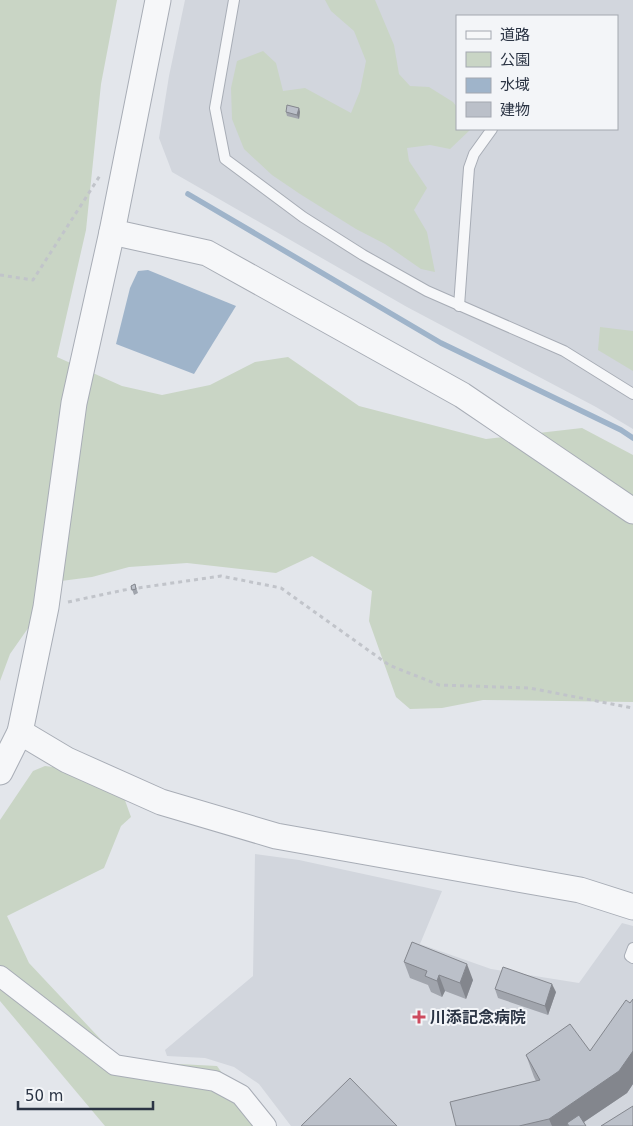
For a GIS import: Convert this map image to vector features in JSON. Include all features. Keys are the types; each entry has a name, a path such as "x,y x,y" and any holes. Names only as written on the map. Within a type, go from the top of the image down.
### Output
{"street":[{"path":"0,772 20,732 46,607 74,403 112,232 158,0"},
{"path":"112,232 207,253 462,395 633,511"},
{"path":"20,732 67,760 161,802 276,836 580,890 633,906"},
{"path":"0,976 116,1065 215,1081 241,1094 266,1126"}],"lane":[{"path":"234,0 215,108 225,159 302,217 371,260 426,291 564,351 633,394"},
{"path":"458,306 469,168 474,154 491,130"},
{"path":"633,948 630,956 633,958"}],"path":[{"path":"0,275 33,280 102,172"},
{"path":"46,607 124,590 221,576 281,588 389,665 439,685 529,688 633,708"}],"shaded area":[{"path":"185,0 633,0 633,429 596,407 407,307 172,172 159,138 169,76"},
{"name":"川添記念病院","path":"255,854 299,860 442,891 420,944 491,969 579,983 622,923 633,926 633,1126 291,1126 259,1084 234,1067 205,1058 167,1056 165,1050 253,976"}],"green space":[{"path":"0,0 117,0 101,84 86,230 57,357 122,386 162,395 210,385 255,362 288,357 359,406 486,439 582,428 633,455 633,702 483,700 442,708 410,709 396,697 369,621 372,591 312,556 276,573 187,563 129,567 92,577 61,581 10,654 0,681"},
{"path":"325,0 375,0 394,45 399,74 410,86 429,87 453,102 456,106 456,130 470,130 450,149 430,145 407,148 409,161 427,188 414,210 427,232 435,272 421,269 385,244 356,229 272,175 244,149 232,119 231,88 237,61 263,51 276,63 283,91 305,88 351,113 360,91 366,61 354,31 331,11"},
{"path":"600,327 633,331 633,371 598,350"},
{"path":"45,766 86,771 122,792 131,817 121,826 104,868 7,916 29,963 121,1061 217,1066 260,1126 105,1126 0,1001 0,820 33,771"}],"water":[{"path":"148,270 236,306 194,374 116,344 130,288 138,271"}],"building":[{"path":"287,105 299,108 297,115 286,112"},
{"path":"135,584 136,589 132,590 131,586"},
{"path":"412,942 467,964 460,983 439,975 437,981 425,976 427,971 404,962"},
{"path":"503,967 552,984 545,1006 495,989"},
{"path":"633,999 633,1051 619,1071 549,1119 519,1126 456,1126 450,1102 540,1080 526,1055 570,1024 590,1051 626,1000 630,1003"},
{"path":"350,1078 397,1126 301,1126"},
{"path":"633,1106 633,1126 601,1126"},
{"path":"579,1115 586,1126 569,1126 567,1123"}],"waterway":[{"path":"188,194 441,343 621,430 633,438"}],"place":[{"name":"川添記念病院","path":"419,1017"}]}
